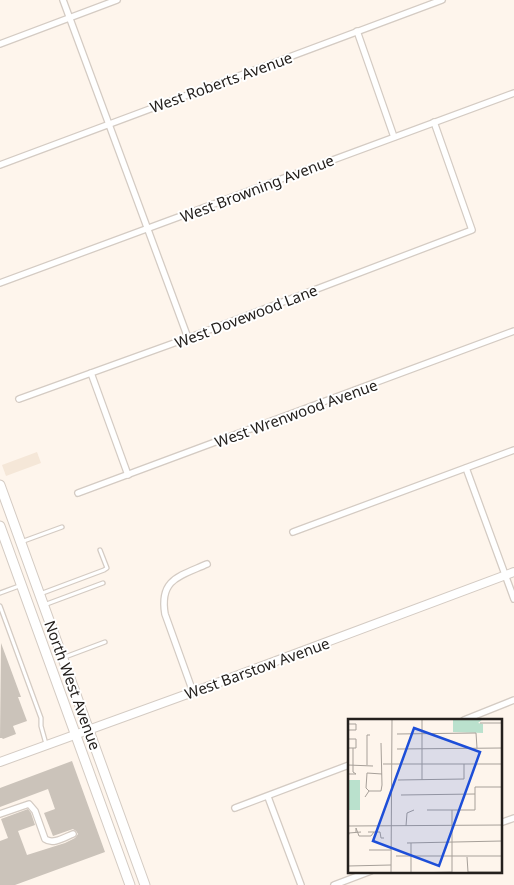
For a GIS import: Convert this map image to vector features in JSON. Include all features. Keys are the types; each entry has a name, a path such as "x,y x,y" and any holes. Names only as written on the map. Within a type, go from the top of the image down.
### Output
{"main road":[{"name":"North West Avenue","path":"0,485 145,885"},
{"name":"North West Avenue","path":"0,526 130,885"}],"street":[{"path":"63,0 188,338"},
{"path":"0,44 117,0"},
{"name":"West Roberts Avenue","path":"0,165 442,0"},
{"path":"358,32 394,136"},
{"name":"West Browning Avenue","path":"0,282 514,93"},
{"name":"West Dovewood Lane","path":"19,399 188,338 472,230 434,122"},
{"name":"West Wrenwood Avenue","path":"78,493 514,331"},
{"path":"91,373 128,475"},
{"path":"293,532 514,450"},
{"path":"466,468 514,598"},
{"path":"193,692 164,614 164,591 171,582 181,575 207,564"},
{"name":"West Barstow Avenue","path":"0,762 514,572"},
{"path":"466,719 514,700"},
{"path":"236,808 348,765"},
{"path":"268,797 301,885"},
{"path":"0,814 29,804 36,811 45,839 48,842 73,834"},
{"path":"502,822 514,818"},
{"path":"334,885 368,872"}],"lane":[{"path":"21,543 62,527"},
{"path":"40,594 107,568 100,550"},
{"path":"44,605 104,583"},
{"path":"0,593 22,585"},
{"path":"0,606 41,718 41,726 47,744"},
{"path":"62,658 105,642"}],"shaded area":[{"path":"37,452 41,463 6,476 2,465"}],"building":[{"path":"1,643 21,697 18,697 27,721 13,726 16,734 3,739 0,738"},
{"path":"72,761 105,852 15,885 0,885 0,841 8,838 1,819 28,809 31,813 35,825 18,831 27,855 65,843 75,838 78,834 73,829 53,836 44,813 55,809 48,789 0,807 0,788"}]}
